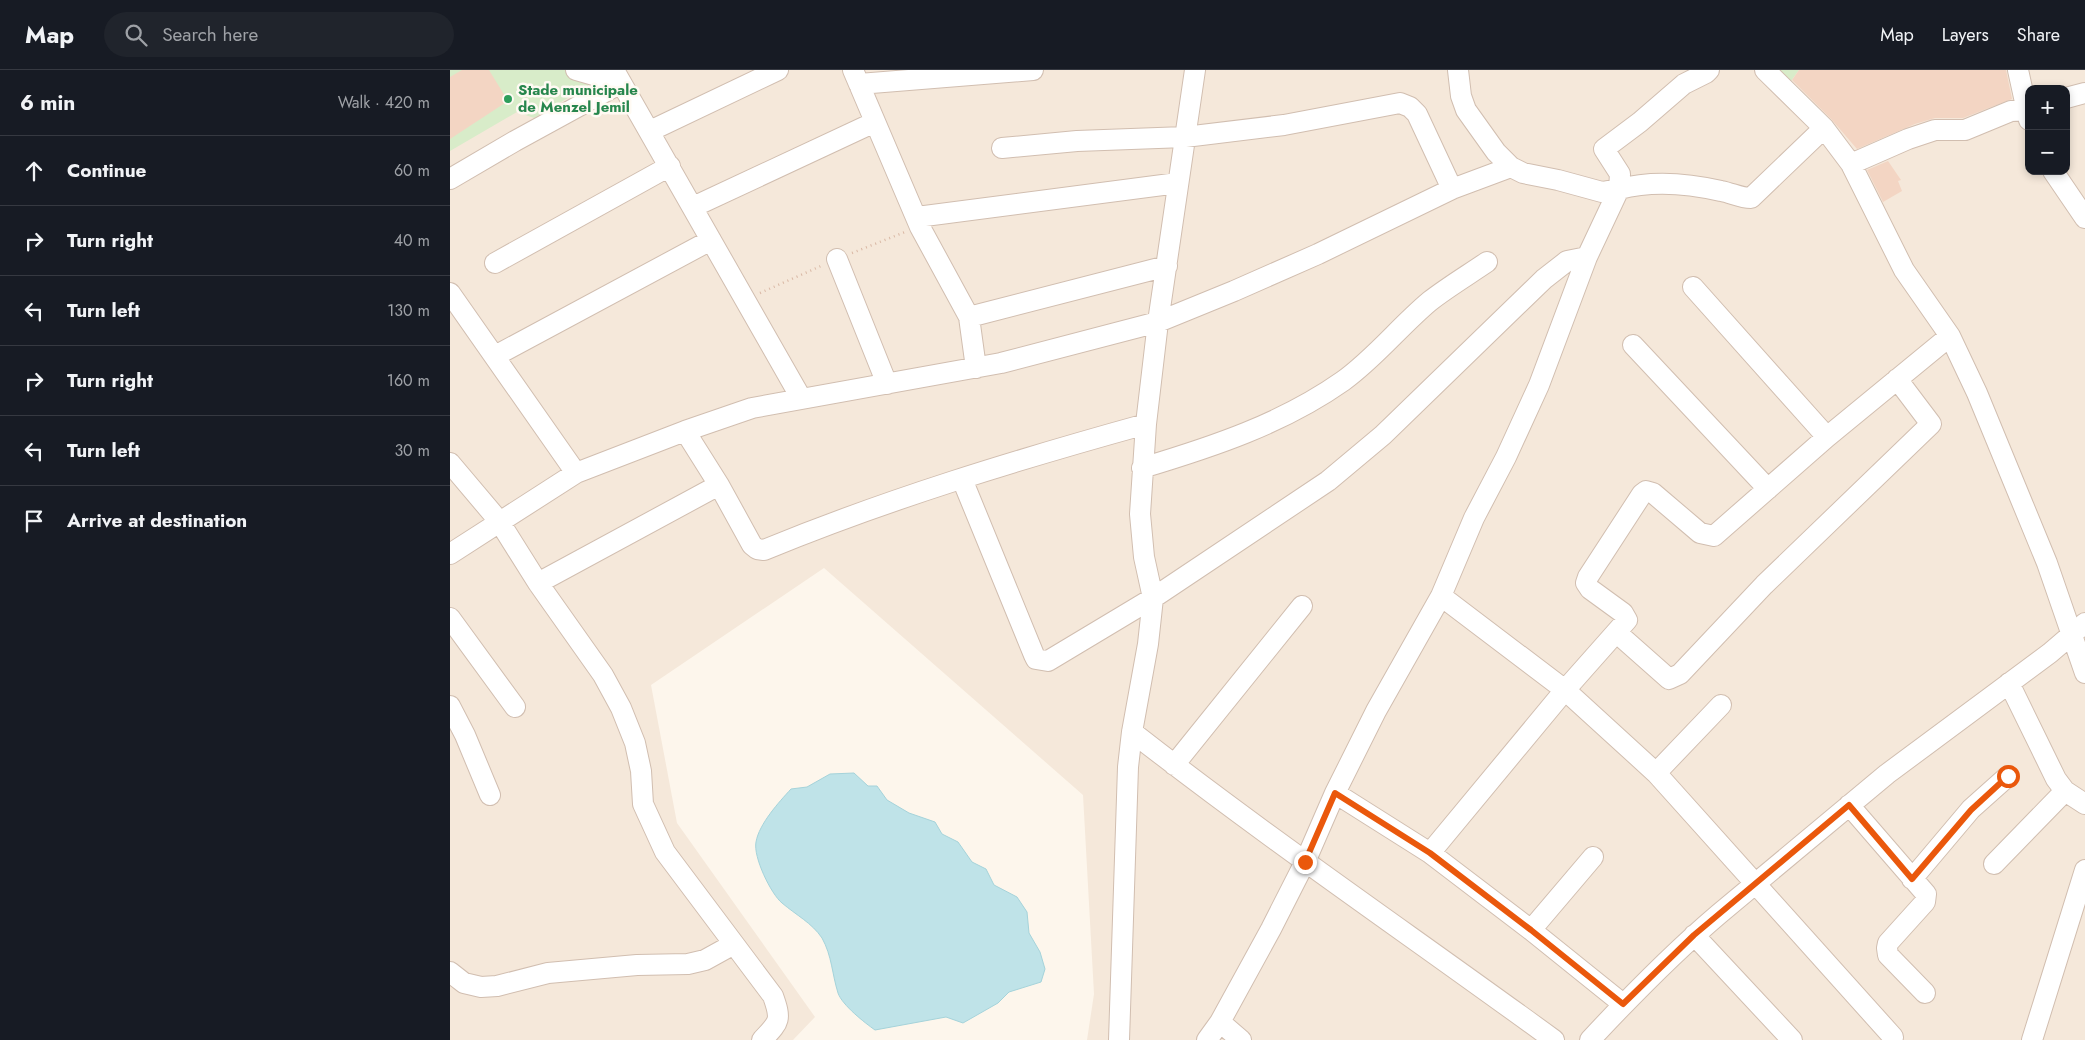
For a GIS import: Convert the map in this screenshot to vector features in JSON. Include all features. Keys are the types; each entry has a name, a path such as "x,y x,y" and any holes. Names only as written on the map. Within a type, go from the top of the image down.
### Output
{"street":[{"path":"576,70 618,76"},
{"path":"650,131 778,70"},
{"path":"976,368 969,317 920,226 856,77 1033,70"},
{"path":"1119,1040 1125,816 1132,732 1147,652 1152,598 1144,557 1140,514 1142,468 1158,322 1196,70"},
{"path":"1458,70 1461,96 1466,110 1496,152 1510,167 1523,173 1602,192 1656,182 1685,185 1721,191 1744,198 1752,198 1824,128"},
{"path":"1207,1040 1220,1022 1271,929 1305,862 1335,793 1376,711 1441,596 1474,518 1506,457 1539,385 1587,258 1619,189 1620,174 1604,149 1640,122 1684,84 1709,70"},
{"path":"1765,70 1824,128 1851,164 1904,270 1950,336 1977,393 2047,563 2078,629 2085,673"},
{"path":"2018,70 2025,101"},
{"path":"618,76 801,398"},
{"path":"450,180 618,76"},
{"path":"2070,97 2085,93"},
{"path":"1002,148 1077,141 1185,137 1284,125 1400,103 1410,107 1417,114 1452,188"},
{"path":"1851,164 1908,139 1935,130 1964,130 2011,111 2025,113"},
{"path":"693,207 875,122"},
{"path":"495,263 670,166"},
{"path":"450,554 499,521 576,474 685,431 752,408 1001,363 1158,322 1234,292 1318,254 1452,188 1510,167"},
{"path":"2056,175 2085,218"},
{"path":"917,217 1178,183"},
{"path":"494,356 712,240"},
{"path":"962,479 1036,659 1048,661 1152,598 1328,481 1383,435 1544,278 1567,261 1587,258"},
{"path":"837,259 887,384"},
{"path":"1142,468 1204,449 1306,406 1345,380 1430,301 1487,262"},
{"path":"969,317 1167,266"},
{"path":"1693,287 1827,437"},
{"path":"452,300 494,356 576,474"},
{"path":"1430,853 1565,690 1617,633 1626,620 1626,616 1587,586 1587,580 1642,494 1646,491 1653,493 1700,533 1714,536 1827,437 1950,336"},
{"path":"1633,345 1768,489"},
{"path":"1617,633 1669,678 1675,678 1680,674 1764,585 1931,424 1897,380"},
{"path":"685,431 719,484 752,545 757,549 764,550 835,521 1027,457 1146,424"},
{"path":"450,464 499,521 538,583 603,675 621,708 635,743 641,771 642,804 665,852 773,996 778,1011 777,1024 762,1040"},
{"path":"538,583 719,484"},
{"path":"1441,596 1565,690 1656,773 1893,1037"},
{"path":"1174,765 1302,606"},
{"path":"450,618 515,707"},
{"path":"1590,1040 1623,1004 1694,935 1849,805 2078,629"},
{"path":"2009,683 2056,779 2065,791 2085,804"},
{"path":"1656,773 1721,705"},
{"path":"450,739 453,713"},
{"path":"453,713 490,795"},
{"path":"1132,732 1234,811 1554,1040"},
{"path":"1912,879 1971,810 2008,776"},
{"path":"1994,864 2065,791"},
{"path":"1335,793 1430,853 1531,930 1623,1004"},
{"path":"1849,805 1926,894 1925,902 1888,943 1887,948 1888,955 1925,993"},
{"path":"1531,930 1593,857"},
{"path":"2032,1040 2085,870"},
{"path":"1694,935 1792,1040"},
{"path":"450,972 464,983 481,987 497,986 548,973 637,965 688,964 705,960 734,944"},
{"path":"1220,1022 1241,1040"}],"shaded area":[{"path":"450,70 2085,70 2085,1040 1087,1040 1094,994 1083,795 824,568 651,685 677,823 815,1017 793,1040 450,1040"}],"green space":[{"name":"Stade municipale de Menzel Jemil","path":"450,70 593,70 588,86 534,118 517,112 450,151"},
{"path":"1779,70 1799,70 1791,81"}],"water":[{"path":"854,773 868,786 877,786 887,800 909,813 935,822 942,834 958,842 972,862 986,869 994,885 1017,897 1027,912 1029,933 1040,952 1045,969 1041,982 1009,992 998,1003 963,1023 946,1017 875,1030 844,1003 838,993 830,958 822,938 809,923 782,903 773,892 760,866 756,842 765,821 791,789 807,787 830,774"}],"building":[{"path":"462,70 489,70 508,101 450,139 450,77"},
{"path":"1799,70 2006,70 2012,99 1963,118 1935,118 1915,124 1857,149 1832,120 1792,80"},
{"path":"1888,161 1901,180 1898,181 1902,191 1883,202 1867,170"}],"place":[{"name":"Stade municipale de Menzel Jemil","path":"508,99"}],"route":[{"path":"1305,862 1335,793 1430,853 1531,930 1623,1004 1694,935 1849,805 1912,879 1971,810 2008,776"}]}
